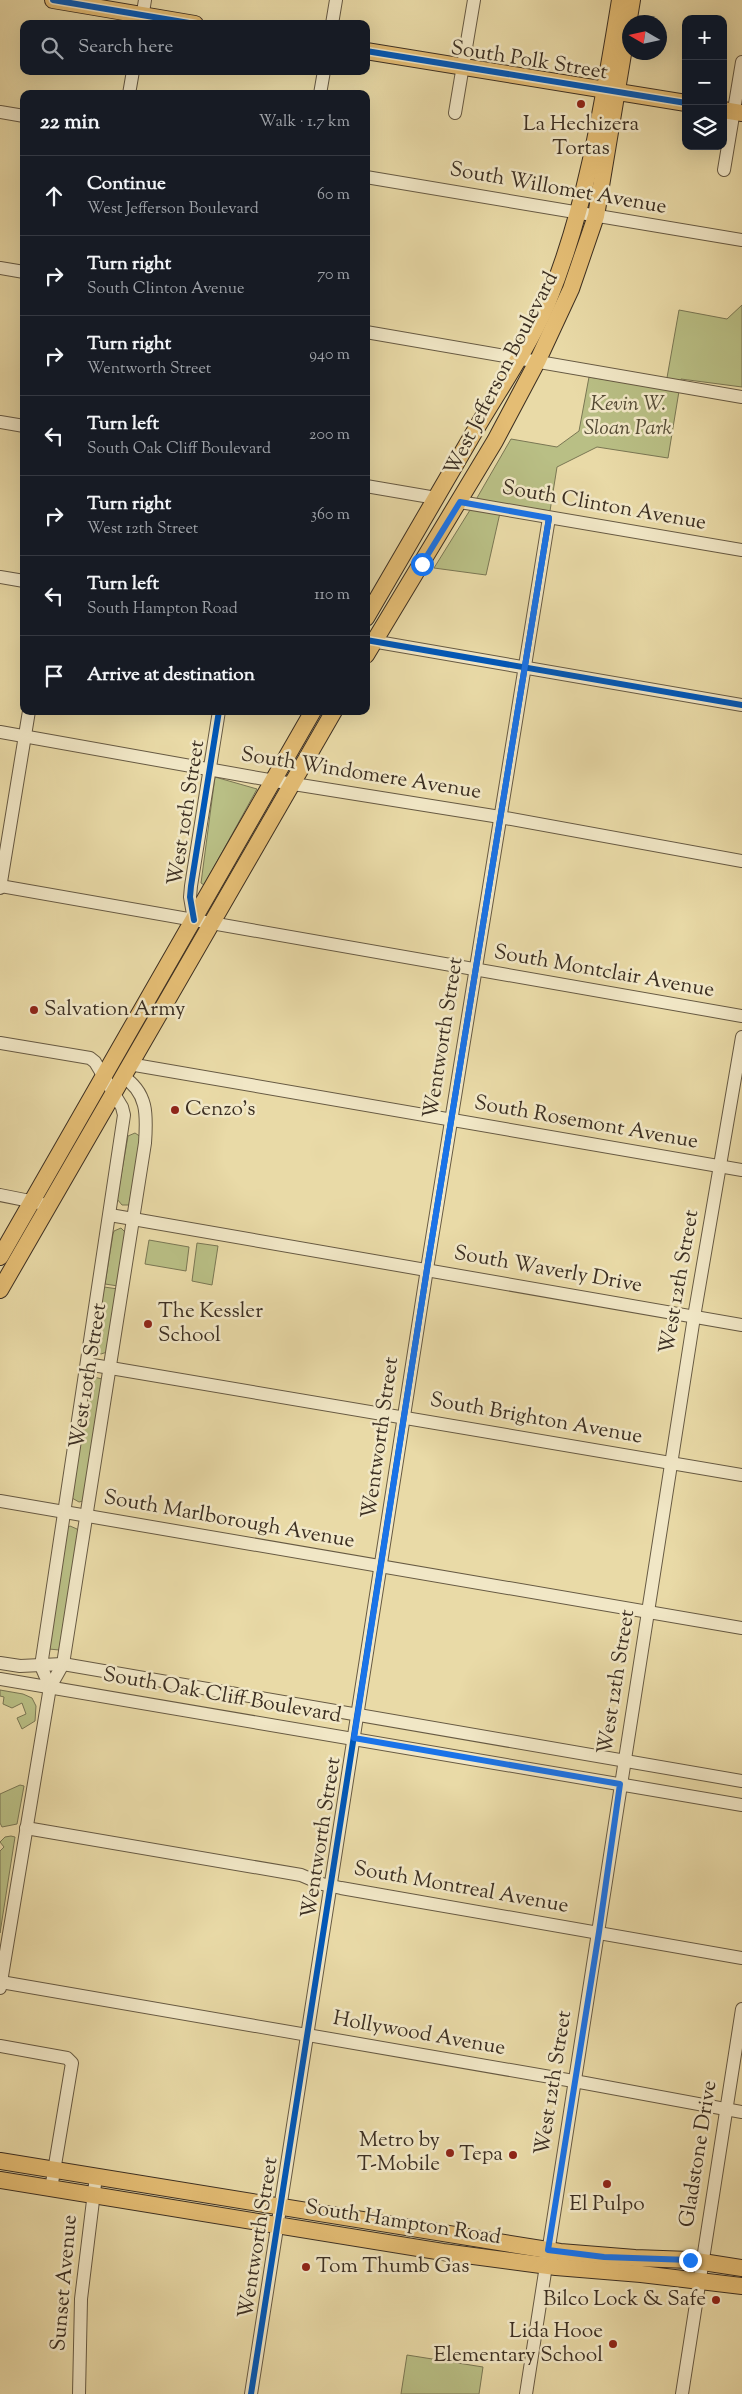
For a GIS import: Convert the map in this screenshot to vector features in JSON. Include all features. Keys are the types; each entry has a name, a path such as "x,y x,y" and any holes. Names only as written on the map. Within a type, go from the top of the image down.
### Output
{"main road":[{"path":"53,0 143,13 176,20"},
{"name":"West Jefferson Boulevard","path":"370,644 460,502 538,360 572,288 596,216 612,91 620,0"},
{"name":"West Jefferson Boulevard","path":"370,611 518,358 546,306 579,212 612,91 632,0"},
{"name":"South Polk Street","path":"370,53 682,102"},
{"path":"422,564 423,550 445,512 446,502 436,498"},
{"path":"0,1290 40,1203 104,1075 275,781 311,715"},
{"path":"0,1257 40,1203 114,1091 332,715"},
{"name":"South Hampton Road","path":"0,2161 408,2229 547,2258 586,2255 703,2262 742,2268"},
{"name":"South Hampton Road","path":"0,2180 405,2246 547,2258 742,2286"},
{"path":"405,2246 408,2229"}],"street":[{"path":"333,20 336,0"},
{"path":"455,113 474,0"},
{"path":"724,170 742,62"},
{"path":"130,90 132,75"},
{"path":"321,90 323,75"},
{"path":"0,112 20,115"},
{"name":"South Willomet Avenue","path":"370,178 742,240"},
{"path":"0,268 20,271"},
{"path":"370,333 538,360 742,397"},
{"path":"0,422 20,425"},
{"path":"370,487 436,498"},
{"name":"South Clinton Avenue","path":"460,502 742,550"},
{"name":"Wentworth Street","path":"252,2394 427,1269 549,518"},
{"path":"0,577 20,580"},
{"path":"370,646 524,668 742,705"},
{"path":"0,887 28,715"},
{"name":"West 10th Street","path":"194,920 190,897 219,715"},
{"name":"South Windomere Avenue","path":"0,732 275,781 293,782 500,817 742,861"},
{"name":"South Montclair Avenue","path":"0,887 742,1016"},
{"name":"West 12th Street","path":"526,2394 694,1316 742,1037"},
{"name":"West 10th Street","path":"0,1043 90,1058 95,1062 114,1091 124,1116 41,1666"},
{"name":"West 10th Street","path":"0,1985 50,1687 63,1664 145,1143 145,1114 139,1090 125,1070"},
{"name":"South Rosemont Avenue","path":"125,1070 451,1120 742,1170"},
{"path":"0,1195 40,1203"},
{"name":"South Waverly Drive","path":"110,1215 742,1324"},
{"name":"South Brighton Avenue","path":"88,1364 742,1475"},
{"name":"South Marlborough Avenue","path":"0,1501 742,1628"},
{"name":"South Oak Cliff Boulevard","path":"0,1663 20,1666 63,1664 742,1781"},
{"path":"41,1666 50,1687"},
{"name":"South Oak Cliff Boulevard","path":"0,1679 742,1805"},
{"name":"South Montreal Avenue","path":"26,1828 301,1875 331,1886 742,1958"},
{"name":"Hollywood Avenue","path":"0,1985 307,2035 742,2112"},
{"name":"Gladstone Drive","path":"682,2394 742,2009"},
{"path":"0,2046 67,2058 72,2063 51,2188"},
{"name":"Sunset Avenue","path":"79,2394 81,2299 92,2195 96,2176"}],"green space":[{"name":"Kevin W. Sloan Park","path":"742,305 742,387 681,379 668,458 597,447 557,467 550,511 502,504 486,575 434,568 511,439 557,447 579,431 589,377 665,389 679,310 727,319"},
{"path":"215,777 257,789 204,885 201,883"},
{"path":"135,1133 141,1137 129,1205 122,1205 117,1199 128,1136"},
{"path":"121,1228 126,1233 118,1286 105,1284 113,1234 114,1231"},
{"path":"149,1240 189,1247 186,1271 145,1264"},
{"path":"197,1243 218,1246 212,1285 192,1281"},
{"path":"104,1287 118,1289 107,1352 101,1354 97,1352 95,1346"},
{"path":"94,1377 102,1379 83,1501 79,1502 72,1498 90,1382"},
{"path":"70,1526 79,1532 59,1650 49,1649 67,1528"},
{"path":"0,1690 23,1694 32,1698 36,1706 35,1721 22,1729 17,1718 26,1714 22,1703 12,1708 3,1704 4,1697 0,1696"},
{"path":"20,1785 24,1786 17,1824 2,1827 0,1823 0,1794"},
{"path":"5,1837 15,1837 0,1933 0,1851 4,1847 0,1842"},
{"path":"407,2355 483,2367 479,2394 401,2394"}],"cycle path":[{"path":"53,0 171,20"},
{"path":"370,52 682,102"},
{"path":"251,2394 427,1269 549,518"},
{"path":"370,641 742,705"},
{"path":"194,920 190,897 191,886 218,715"}],"place":[{"name":"La Hechizera Tortas","path":"581,104"},
{"name":"Salvation Army","path":"34,1010"},
{"name":"Cenzo's","path":"175,1110"},
{"name":"The Kessler School","path":"148,1324"},
{"name":"Metro by T-Mobile","path":"450,2153"},
{"name":"Tepa","path":"513,2155"},
{"name":"El Pulpo","path":"607,2184"},
{"name":"Tom Thumb Gas","path":"306,2267"},
{"name":"Bilco Lock & Safe","path":"716,2300"},
{"name":"Lida Hooe Elementary School","path":"613,2344"}],"route":[{"path":"422,564 460,502 549,518 427,1269 354,1738 620,1784 599,1932 548,2250 604,2257 690,2260"}]}
